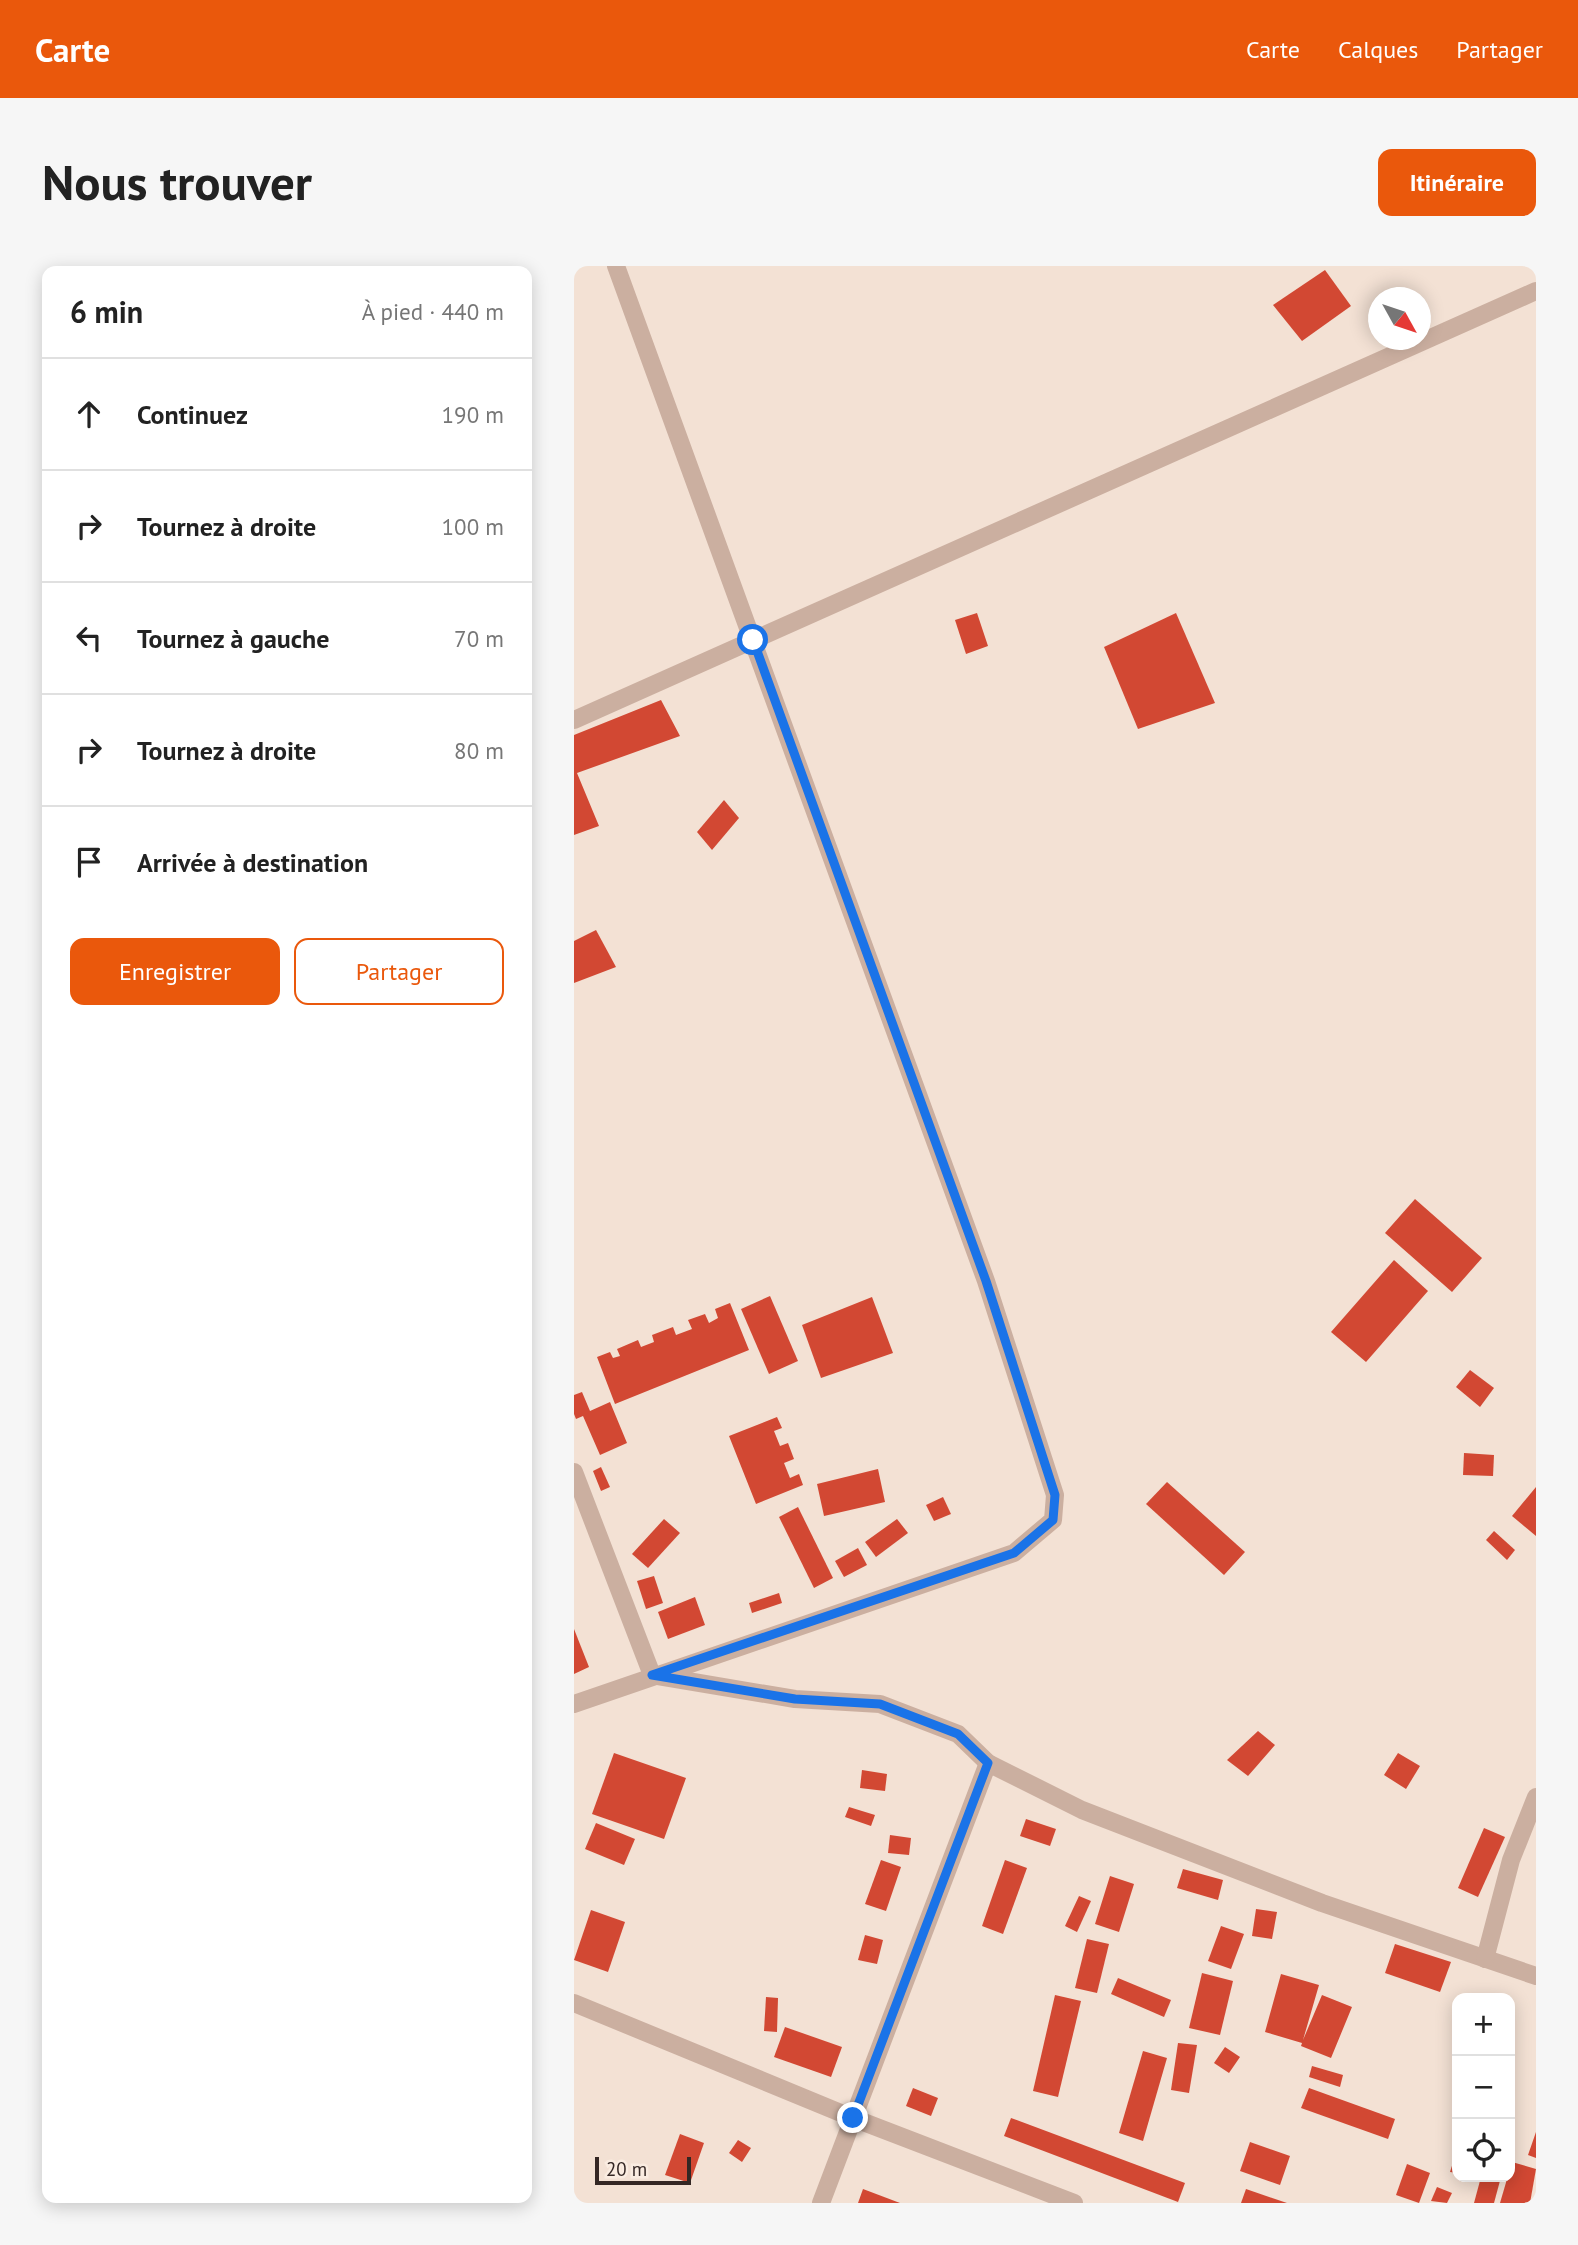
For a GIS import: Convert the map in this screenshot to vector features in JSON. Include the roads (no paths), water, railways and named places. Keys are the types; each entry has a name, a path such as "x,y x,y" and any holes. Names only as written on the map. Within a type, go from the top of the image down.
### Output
{"street":[{"path":"574,1704 652,1675 1014,1553 1053,1520 1055,1495 986,1281 616,266"},
{"path":"574,720 1536,291"},
{"path":"574,1472 652,1675"},
{"path":"652,1675 795,1699 880,1704 958,1734 988,1763 1082,1810 1322,1903 1536,1976"},
{"path":"821,2203 988,1763"},
{"path":"1485,1959 1511,1860 1536,1797"},
{"path":"574,2003 853,2118 1073,2203"}]}
